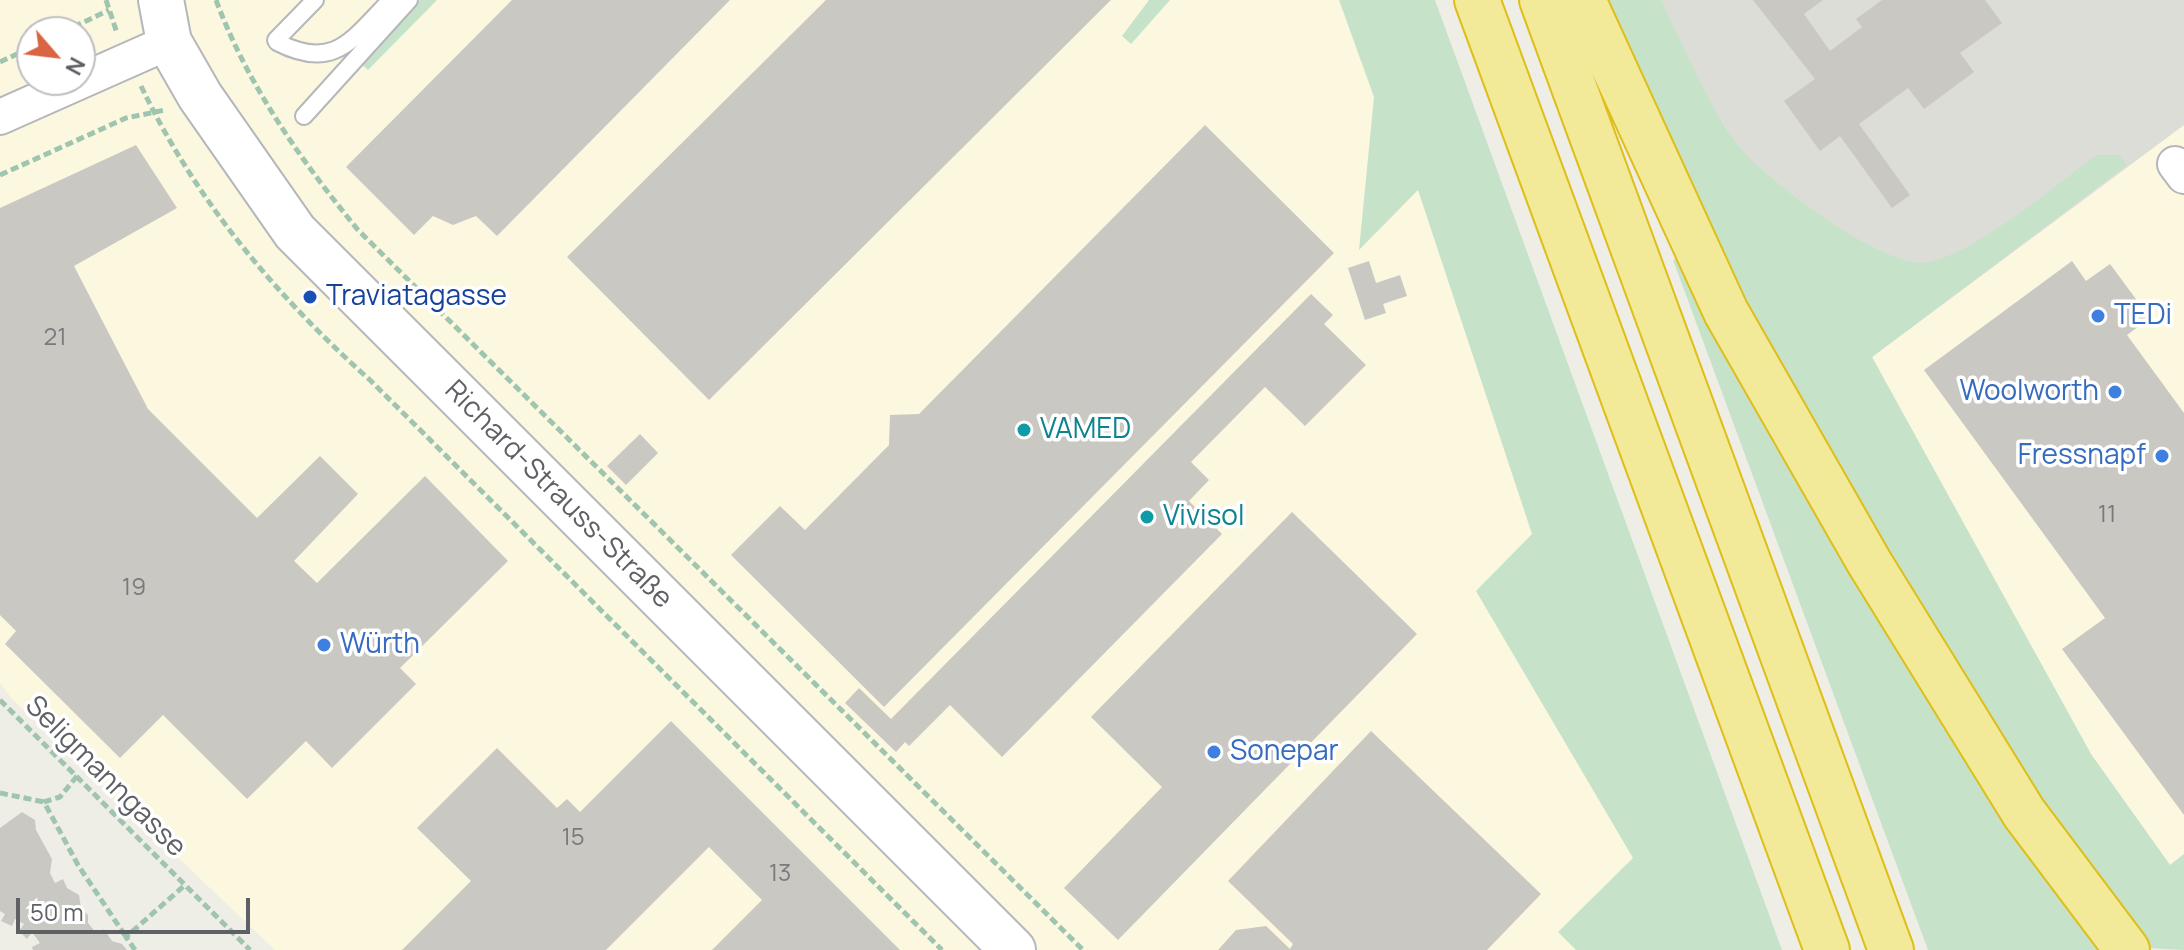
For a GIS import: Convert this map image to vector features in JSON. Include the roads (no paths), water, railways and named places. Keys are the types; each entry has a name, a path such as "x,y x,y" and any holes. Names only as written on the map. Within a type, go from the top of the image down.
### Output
{"highway":[{"path":"1477,0 1827,950"},
{"path":"1542,0 1891,950"},
{"path":"1583,0 1726,312 1869,562 2024,813 2127,950"}],"main road":[{"name":"Richard-Strauss-Straße","path":"165,21 200,96 295,232 1013,950"}],"street":[{"path":"0,117 165,21"}],"lane":[{"path":"315,0 276,41 309,54 339,51 391,0"},
{"path":"304,116 409,0"}],"place":[{"name":"Traviatagasse","path":"310,297"},
{"name":"TEDi","path":"2098,316"},
{"name":"Woolworth","path":"2115,392"},
{"name":"VAMED","path":"1024,430"},
{"name":"Fressnapf","path":"2162,456"},
{"name":"Vivisol","path":"1147,517"},
{"name":"Würth","path":"324,645"},
{"name":"Sonepar","path":"1214,752"}]}
